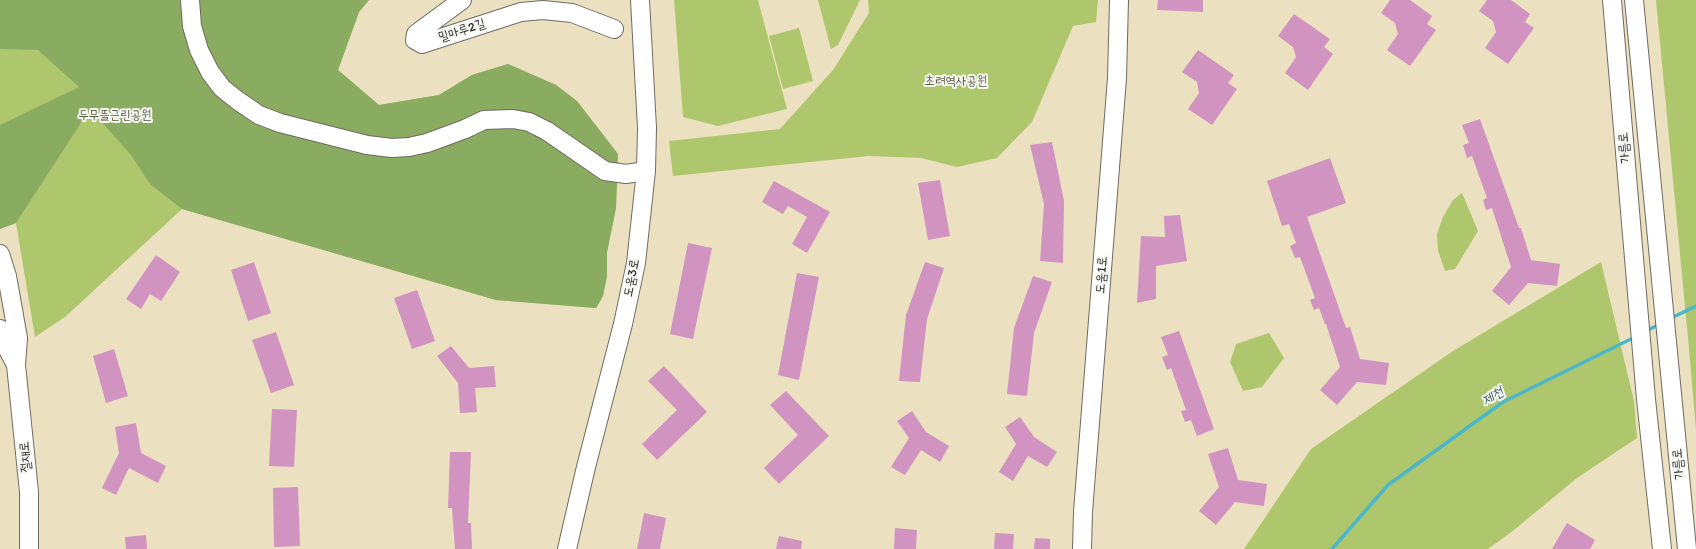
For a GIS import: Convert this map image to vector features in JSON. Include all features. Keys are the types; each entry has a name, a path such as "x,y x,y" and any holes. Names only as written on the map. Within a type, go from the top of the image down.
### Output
{"street":[{"path":"190,0 192,26 199,50 210,72 222,88 237,100 260,115 280,123 367,145 392,148 409,147 427,143 465,129 484,120 513,119 529,122 547,131 605,171 626,174 646,171"},
{"name":"밀마루2길","path":"462,0 416,34 415,40 422,44 521,12 571,6 614,29"},
{"name":"도움3로","path":"567,549 586,467 623,324 636,263 646,171 647,128 640,0"},
{"name":"도움1로","path":"1082,549 1083,512 1116,86 1119,0"},
{"name":"가름로","path":"1612,0 1646,399 1662,549"},
{"name":"가름로","path":"1634,0 1641,85 1662,275 1687,549"},
{"name":"절재로","path":"0,254 7,276 18,338 16,365 29,492 29,549"},
{"name":"절재로","path":"0,329 4,342 16,365"}],"green space":[{"name":"두무뜰근린공원","path":"0,0 369,0 359,12 338,70 379,105 439,95 472,75 508,64 556,85 577,101 618,154 616,208 607,252 607,276 603,296 596,308 496,300 182,209 65,317 35,337 16,223 0,229"},
{"name":"두무뜰근린공원","path":"0,0 369,0 359,12 338,70 379,105 439,95 472,75 508,64 556,85 577,101 618,154 616,208 607,252 607,276 603,296 596,308 496,300 182,209 150,184 131,155 90,109 16,223 0,229 0,125 79,87 38,50 0,49"},
{"path":"674,0 758,0 787,109 718,126 683,117"},
{"path":"818,0 860,0 838,45 831,49"},
{"name":"초려역사공원","path":"868,0 1098,0 1096,22 1073,26 1032,122 997,158 957,167 921,158 869,156 673,176 669,141 780,129 833,70 869,13"},
{"path":"1656,0 1696,0 1696,430 1689,349"},
{"path":"799,28 813,81 783,89 769,36"},
{"path":"1462,193 1478,231 1455,269 1445,271 1438,250 1437,234 1443,217 1453,200"},
{"path":"1601,262 1634,401 1637,438 1577,478 1514,530 1488,549 1244,549 1311,449 1453,351"},
{"path":"1269,333 1284,358 1262,387 1243,391 1230,362 1236,344"}],"building":[{"path":"1158,0 1203,0 1203,12 1157,10"},
{"path":"1390,0 1410,0 1432,16 1427,24 1436,30 1410,66 1387,50 1398,34 1395,23 1381,13"},
{"path":"1487,0 1511,0 1530,14 1525,22 1534,28 1508,64 1485,48 1496,32 1493,21 1479,11"},
{"path":"1294,14 1330,39 1324,47 1333,54 1308,90 1285,73 1296,57 1293,47 1278,36"},
{"path":"1198,50 1234,75 1228,83 1237,89 1212,125 1188,109 1199,93 1197,82 1182,72"},
{"path":"1480,119 1519,228 1521,228 1531,260 1560,264 1557,286 1528,283 1509,305 1492,291 1511,267 1492,208 1486,210 1483,200 1487,198 1472,156 1467,158 1463,145 1469,143 1462,125"},
{"path":"1052,142 1064,201 1063,263 1040,261 1044,204 1030,145"},
{"path":"1330,158 1346,203 1307,217 1346,328 1350,327 1360,359 1389,363 1386,385 1357,382 1337,405 1320,390 1340,367 1326,324 1319,308 1314,310 1310,300 1315,298 1300,257 1295,258 1290,246 1296,243 1289,224 1282,226 1267,181"},
{"path":"940,180 950,236 928,240 918,183"},
{"path":"774,181 830,212 807,253 792,244 807,217 788,206 783,214 762,202"},
{"path":"1180,215 1187,261 1156,266 1156,299 1137,303 1141,236 1165,237 1164,216"},
{"path":"688,243 712,248 693,339 670,334"},
{"path":"156,255 180,272 161,301 150,294 141,309 126,299"},
{"path":"254,262 271,313 248,321 231,270"},
{"path":"925,262 944,268 927,319 920,382 899,381 906,315"},
{"path":"797,273 819,277 799,380 778,375"},
{"path":"1033,276 1052,282 1034,333 1027,396 1007,394 1014,328"},
{"path":"417,290 435,341 412,349 394,298"},
{"path":"1179,331 1214,429 1197,436 1191,420 1185,422 1181,411 1186,410 1171,368 1167,370 1162,357 1168,355 1161,337"},
{"path":"276,332 294,385 271,393 252,340"},
{"path":"451,346 469,368 494,366 496,387 475,388 477,412 460,413 458,383 437,356"},
{"path":"114,349 128,396 106,403 93,356"},
{"path":"664,366 707,412 657,460 642,444 677,410 648,381"},
{"path":"786,391 829,436 779,484 764,468 798,435 770,405"},
{"path":"272,409 297,410 294,467 269,466"},
{"path":"912,411 926,432 949,446 940,462 921,450 905,475 891,467 909,438 897,421"},
{"path":"1020,417 1034,437 1057,452 1047,467 1028,456 1013,481 999,472 1016,444 1005,427"},
{"path":"136,423 141,453 166,466 158,483 129,468 116,495 102,488 119,453 115,427"},
{"path":"1228,448 1238,480 1267,484 1264,506 1235,502 1216,525 1199,511 1219,487 1208,454"},
{"path":"450,452 471,452 468,523 471,523 472,549 455,549 452,508 448,508"},
{"path":"298,487 300,546 274,547 273,488"},
{"path":"644,513 666,518 660,549 637,549"},
{"path":"1567,523 1595,540 1590,549 1552,549"},
{"path":"895,528 917,530 916,549 894,549"},
{"path":"995,533 1014,534 1013,549 994,549"},
{"path":"146,535 147,549 126,549 125,537"},
{"path":"779,536 802,541 801,549 776,549"},
{"path":"1035,538 1050,539 1050,549 1034,549"}],"waterway":[{"name":"제천","path":"1669,319 1696,306"},
{"name":"제천","path":"1646,331 1660,324"},
{"name":"제천","path":"1332,549 1388,485 1503,402 1635,337"}]}
